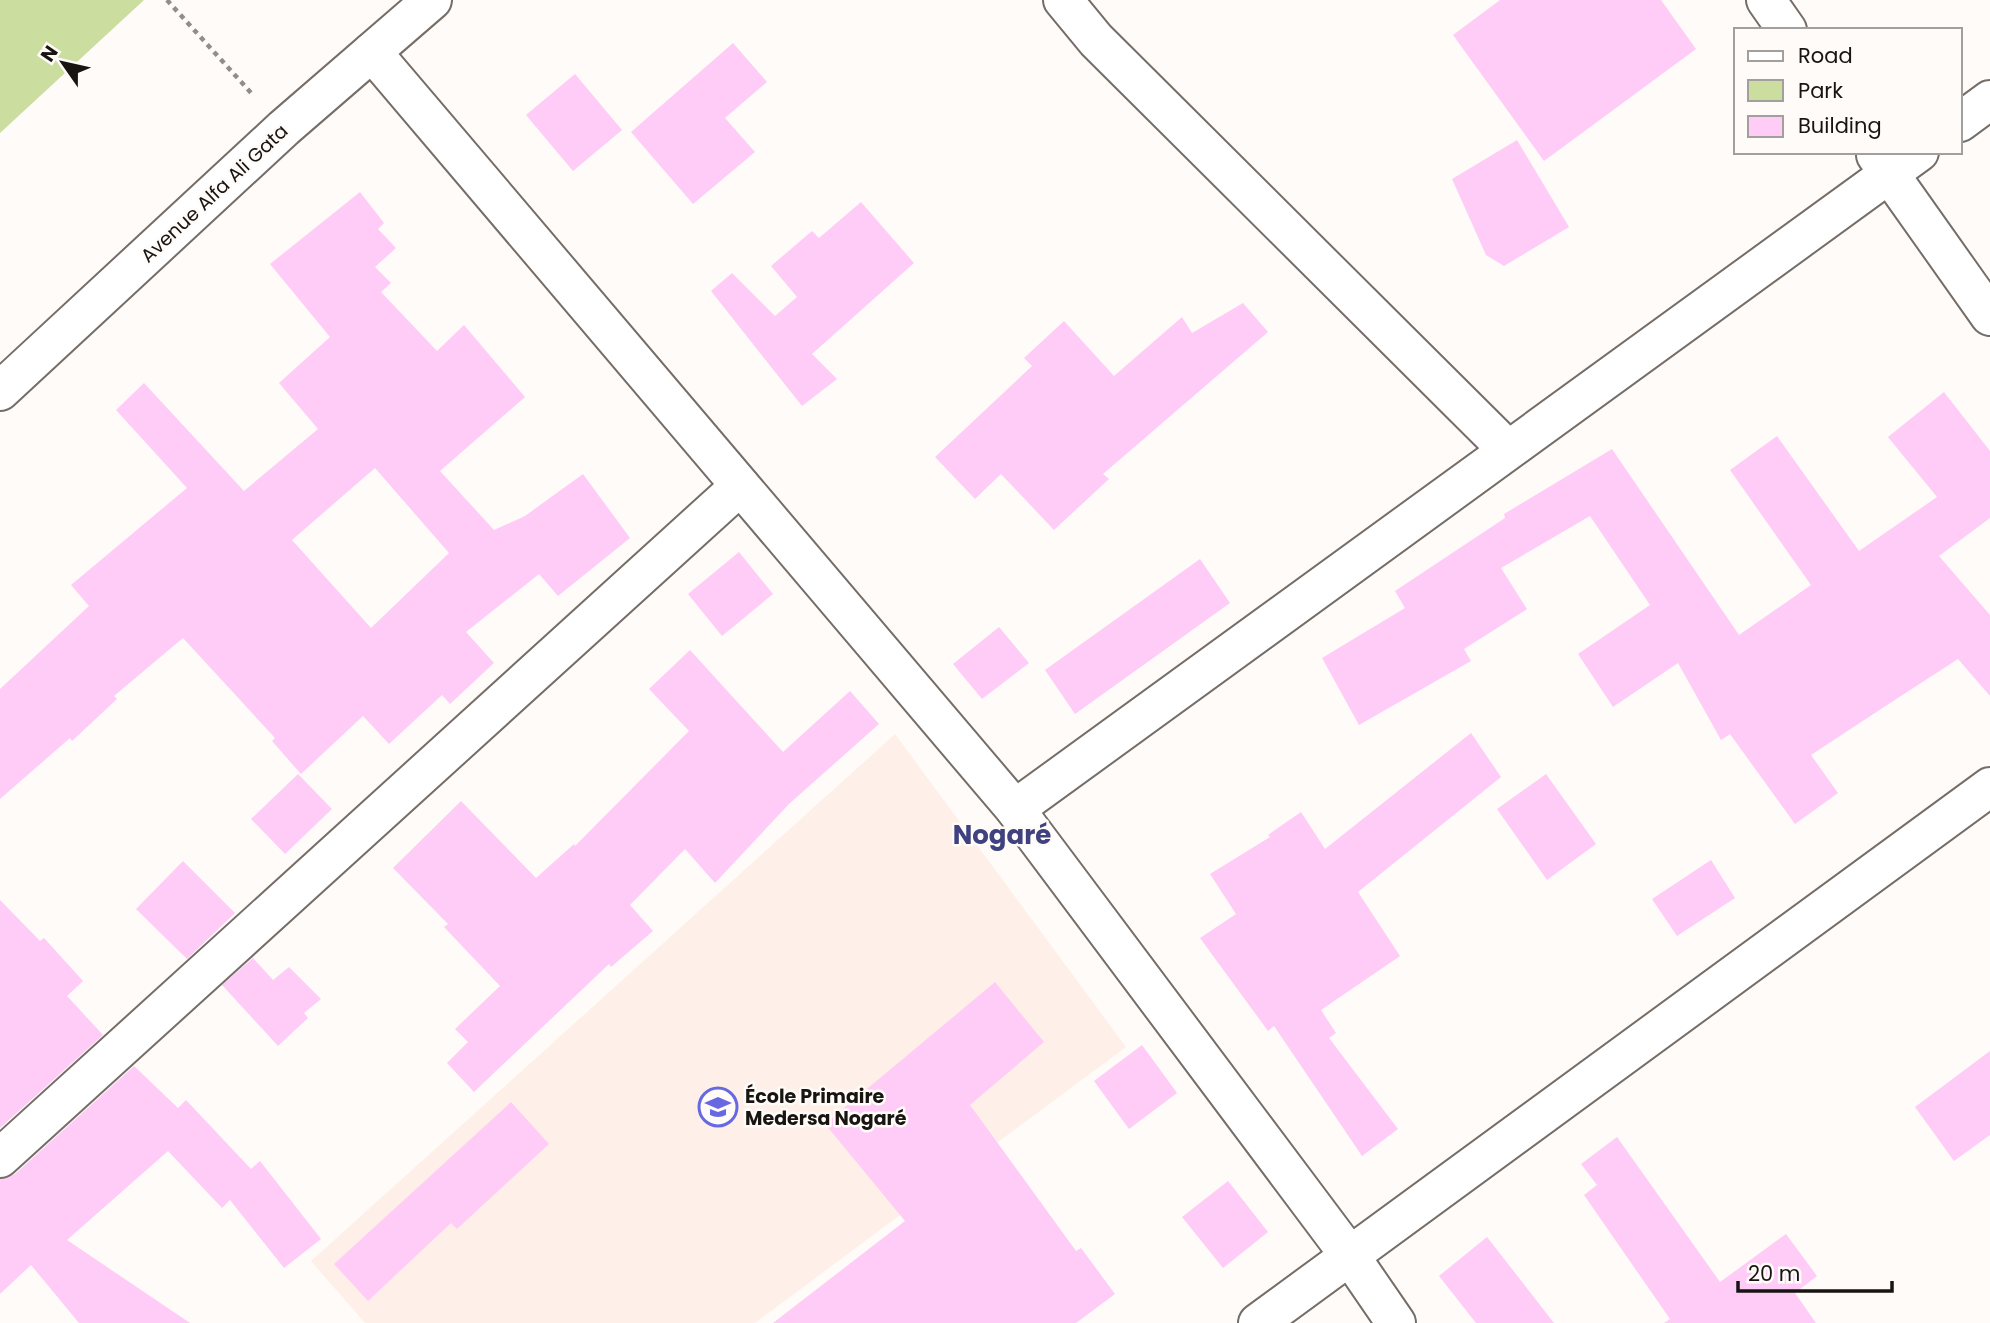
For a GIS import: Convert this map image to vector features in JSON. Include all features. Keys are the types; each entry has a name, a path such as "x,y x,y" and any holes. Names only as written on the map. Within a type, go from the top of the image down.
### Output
{"street":[{"name":"Avenue Alfa Ali Gata","path":"0,391 284,128 432,0"},
{"path":"1062,0 1096,40 1507,449"},
{"path":"1766,0 1786,28"},
{"path":"372,52 1015,809 1350,1255 1396,1323"},
{"path":"1962,121 1990,100"},
{"path":"1015,809 1507,449 1894,159 1990,316"},
{"path":"0,1158 740,486"},
{"path":"1258,1323 1990,787"}],"path":[{"path":"167,0 284,128"}],"shaded area":[{"path":"895,734 1126,1047 755,1323 365,1323 311,1261"}],"green space":[{"path":"0,0 144,0 0,133"}],"building":[{"path":"1500,0 1661,0 1696,49 1544,161 1453,35"},
{"path":"733,43 767,82 725,118 755,152 693,204 631,132"},
{"path":"575,74 622,130 573,171 526,115"},
{"path":"1517,140 1569,227 1504,266 1486,255 1452,179"},
{"path":"360,192 384,223 378,229 396,248 375,267 391,283 381,292 437,351 464,325 525,397 440,471 494,530 525,516 583,474 630,538 558,596 539,574 466,632 494,663 450,704 442,695 389,744 363,716 301,774 272,741 275,738 183,638 114,696 117,699 72,741 70,738 0,799 0,689 89,606 71,585 187,488 116,410 144,383 244,491 318,429 279,383 330,337 270,264","holes":["375,468 449,553 371,628 292,540"]},
{"path":"861,202 914,263 812,354 837,379 802,406 711,291 732,273 775,316 797,297 771,266 812,231 819,238"},
{"path":"1243,303 1268,332 1103,474 1109,479 1054,530 1001,474 975,499 935,457 1032,366 1024,358 1064,321 1114,376 1182,317 1192,333"},
{"path":"1944,392 1990,451 1990,518 1939,556 1990,615 1990,696 1958,659 1884,707 1811,755 1838,793 1795,824 1730,734 1721,740 1678,663 1613,707 1578,654 1650,605 1590,516 1501,568 1527,609 1464,649 1471,661 1359,725 1322,658 1405,608 1395,591 1505,518 1504,514 1612,449 1739,635 1811,585 1730,470 1777,436 1859,551 1937,497 1888,437"},
{"path":"739,552 773,594 722,636 688,594"},
{"path":"1200,559 1230,603 1075,714 1045,670"},
{"path":"999,627 1029,663 982,699 953,664"},
{"path":"690,650 783,752 850,691 879,724 789,804 715,883 685,849 630,905 653,931 611,967 609,964 474,1092 447,1063 468,1042 455,1029 500,986 444,927 448,924 393,868 461,801 536,878 574,844 575,846 689,731 649,689"},
{"path":"1471,733 1501,777 1358,892 1400,956 1321,1010 1336,1033 1329,1038 1398,1129 1362,1156 1274,1026 1268,1031 1200,938 1236,914 1210,874 1270,837 1268,835 1301,812 1325,849"},
{"path":"298,774 332,809 285,854 251,819"},
{"path":"1546,774 1596,844 1547,880 1497,809"},
{"path":"1711,860 1735,898 1677,936 1652,899"},
{"path":"183,861 235,913 187,959 136,909"},
{"path":"0,900 40,941 44,938 83,981 67,996 103,1035 0,1128"},
{"path":"253,958 273,980 289,967 321,999 304,1013 308,1018 278,1046 222,985"},
{"path":"995,982 1044,1042 970,1105 1076,1251 1081,1248 1115,1294 1076,1323 773,1323 905,1221 825,1124"},
{"path":"1142,1045 1177,1093 1129,1129 1094,1081"},
{"path":"1990,1051 1990,1135 1954,1161 1915,1107"},
{"path":"134,1066 178,1108 186,1100 251,1169 260,1161 321,1239 284,1268 230,1200 222,1208 168,1151 67,1240 190,1323 79,1323 31,1265 0,1294 0,1179 15,1174"},
{"path":"511,1102 549,1144 457,1229 451,1223 368,1301 334,1264"},
{"path":"1617,1137 1720,1282 1786,1234 1817,1276 1795,1293 1816,1323 1664,1323 1670,1319 1584,1195 1597,1185 1581,1164"},
{"path":"1228,1181 1268,1232 1223,1268 1182,1217"},
{"path":"1487,1237 1554,1323 1476,1323 1439,1276"}],"place":[{"name":"École Primaire Medersa Nogaré","path":"718,1107"}],"district":[{"name":"Nogaré","path":"1002,835"}]}
